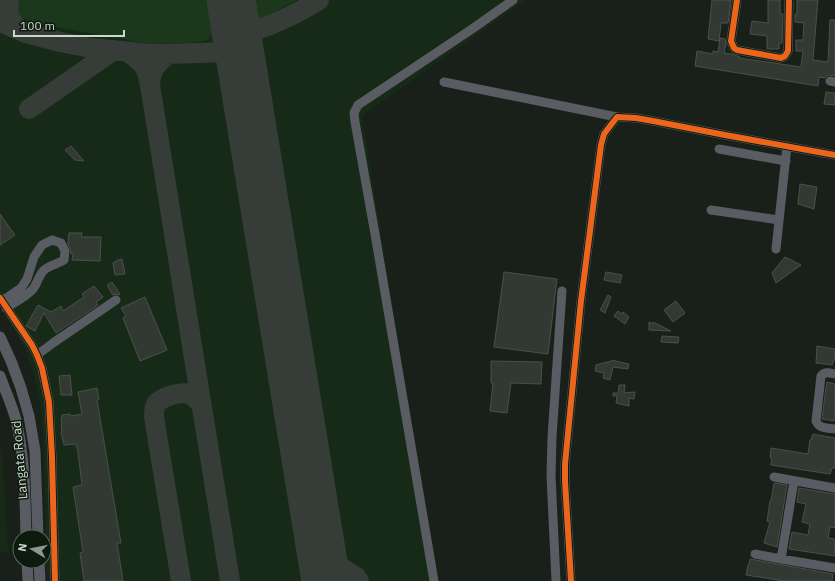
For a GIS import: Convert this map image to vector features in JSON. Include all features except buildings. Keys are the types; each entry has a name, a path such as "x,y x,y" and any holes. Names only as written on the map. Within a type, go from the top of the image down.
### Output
{"main road":[{"name":"Langata Road","path":"0,337 16,374 29,416 34,451 38,529"},
{"name":"Langata Road","path":"0,376 16,418 19,435 26,529"},
{"path":"27,569 28,581"},
{"path":"40,569 40,581"}],"street":[{"path":"434,581 354,113 358,105 513,0"},
{"path":"737,0 731,41 734,48 737,50 781,58 785,56 788,51 789,0"},
{"path":"444,82 617,117 636,118 835,155"},
{"path":"571,581 565,464 581,309 601,145 604,134 617,117"},
{"path":"776,249 787,146"},
{"path":"718,150 786,161"},
{"path":"711,210 779,220"},
{"path":"52,240 61,243 65,251 64,260 58,264 46,268 29,294 3,302 21,288 27,279 34,257 42,245 52,240"},
{"path":"556,581 551,468 562,291"},
{"path":"37,355 116,300"},
{"path":"3,302 37,355 42,368 49,402 55,581"},
{"path":"835,374 825,373 821,376 816,421 820,427 835,429"},
{"path":"774,477 835,488"},
{"path":"781,559 794,481"},
{"path":"755,554 835,568"}],"shaded area":[{"path":"0,0 526,0 362,116 437,581 47,581 47,569 52,569 52,529 46,529 43,437 40,403 33,371 24,347 0,306"},
{"path":"0,0 218,0 221,27 205,41 151,44 65,29 0,13"},
{"path":"245,0 297,0 249,26"},
{"path":"0,444 2,452 8,550 0,554"}],"taxiway":[{"path":"9,0 10,18 15,26 23,31"},
{"path":"237,37 279,21 319,0"},
{"path":"230,49 235,42 234,20"},
{"path":"0,22 26,33 91,48 151,54 229,52 237,59 243,75 246,91"},
{"path":"29,109 114,50"},
{"path":"128,52 138,59 144,66 150,85 151,75 154,68 168,54"},
{"path":"150,85 230,581"},
{"path":"181,581 154,410 156,404 162,399 181,393 191,395 201,404"},
{"path":"334,563 356,577 359,581"}],"runway":[{"path":"231,0 326,581"}],"cycle path":[{"path":"737,0 731,41 734,48 737,50 781,58 785,56 788,51 789,0"},
{"path":"571,581 565,464 581,301 601,145 604,134 617,117 636,118 835,155"},
{"path":"0,298 32,345 37,355 42,368 49,402 55,581"}]}
